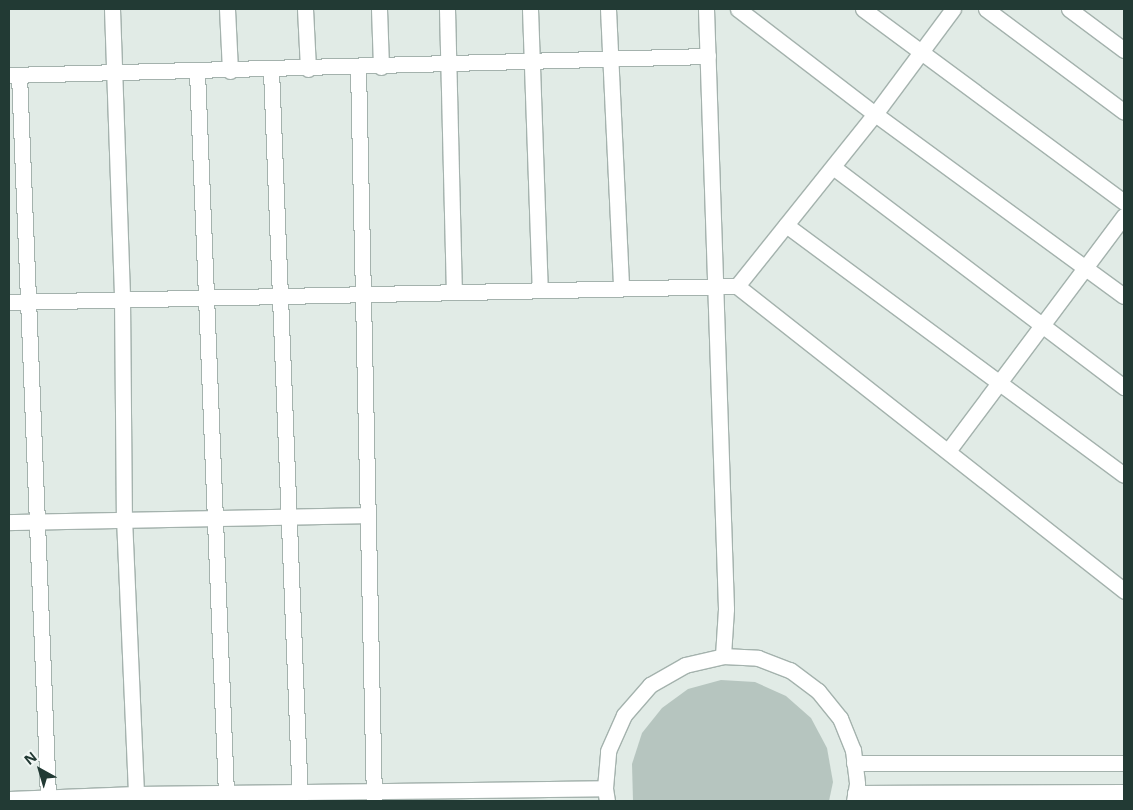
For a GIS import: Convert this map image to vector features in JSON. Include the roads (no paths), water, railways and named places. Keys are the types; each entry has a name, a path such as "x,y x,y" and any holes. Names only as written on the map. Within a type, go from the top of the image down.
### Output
{"street":[{"path":"112,9 122,297 124,518 136,794"},
{"path":"226,9 230,71"},
{"path":"305,9 308,69"},
{"path":"379,9 381,67"},
{"path":"447,9 454,290"},
{"path":"530,9 540,289"},
{"path":"608,9 622,288"},
{"path":"706,9 726,609 723,656"},
{"path":"738,9 875,114 1124,296"},
{"path":"864,9 1124,202"},
{"path":"737,286 875,114 953,9"},
{"path":"986,9 1124,112"},
{"path":"1069,9 1124,50"},
{"path":"48,798 28,301 14,75 358,68 708,56"},
{"path":"358,68 366,514 374,796"},
{"path":"271,70 300,796"},
{"path":"197,72 226,793"},
{"path":"833,167 1124,387"},
{"path":"948,451 1124,216"},
{"path":"786,225 1124,475"},
{"path":"9,302 122,297 737,286 1124,590"},
{"path":"9,522 366,514"},
{"path":"9,799 136,794 206,797 226,793 300,796 606,794 608,751 624,715 650,685 684,664 723,656 758,658 790,670 818,691 840,718 853,750 855,797 1124,792"},
{"path":"854,763 1124,763"}]}
